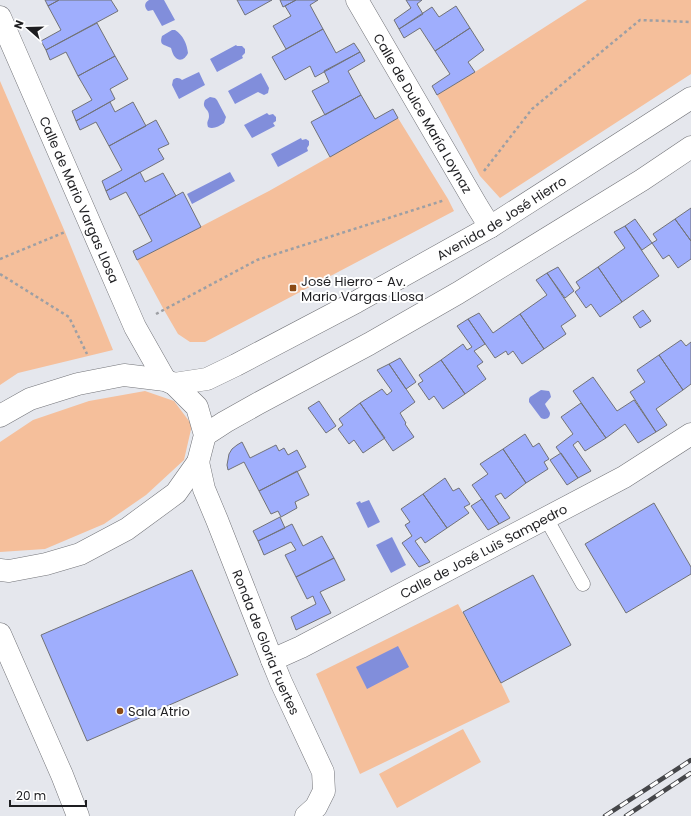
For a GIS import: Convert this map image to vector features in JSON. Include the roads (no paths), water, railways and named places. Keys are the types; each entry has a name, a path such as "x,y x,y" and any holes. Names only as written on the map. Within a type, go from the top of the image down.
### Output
{"street":[{"name":"Calle de Dulce María Loynaz","path":"356,0 490,227"},
{"name":"Calle de Mario Vargas Llosa","path":"0,17 135,327 169,382 196,407 205,435"},
{"name":"Avenida de José Hierro","path":"0,416 30,399 78,384 124,375 169,382 207,380 362,298 490,227 691,98"},
{"path":"0,570 9,571 46,564 80,554 127,529 176,493 198,462 205,435 250,408 370,344 458,294 642,180 691,147"},
{"name":"Calle de José Luis Sampedro","path":"272,660 301,647 624,477 691,434"},
{"name":"Ronda de Gloria Fuertes","path":"198,462 204,489 272,660 323,772 324,791 316,807 306,816"},
{"path":"0,634 62,775 78,816"}],"lane":[{"path":"546,518 583,584"}],"water":[{"path":"149,0 164,0 175,20 162,26 153,10 148,11 146,8 145,4"},
{"path":"172,30 178,32 187,46 188,53 186,57 181,60 177,59 171,48 161,42 162,36"},
{"path":"236,45 242,46 245,49 245,53 242,56 243,58 217,72 210,59"},
{"path":"199,72 205,85 179,99 172,85 173,80 178,78 182,80"},
{"path":"261,73 269,88 268,93 264,95 258,92 235,104 228,91"},
{"path":"210,97 217,100 226,117 224,123 212,128 208,127 207,123 209,113 204,105 205,100"},
{"path":"267,113 269,115 273,114 276,117 276,121 273,123 275,126 252,138 244,125"},
{"path":"301,138 302,140 306,139 309,141 307,148 308,151 278,167 271,154"},
{"path":"230,172 235,181 192,204 187,194"},
{"path":"541,390 549,391 551,397 545,404 550,413 549,417 546,419 541,418 529,402 530,397"},
{"path":"369,500 380,522 368,528 356,503"},
{"path":"392,537 406,565 391,573 376,545"},
{"path":"398,646 409,667 367,689 356,667"}],"railway":[{"path":"605,816 691,760"},
{"path":"626,816 691,773"}],"place":[{"name":"José Hierro - Av. Mario Vargas Llosa","path":"293,288"},
{"name":"Sala Atrio","path":"120,711"}]}
